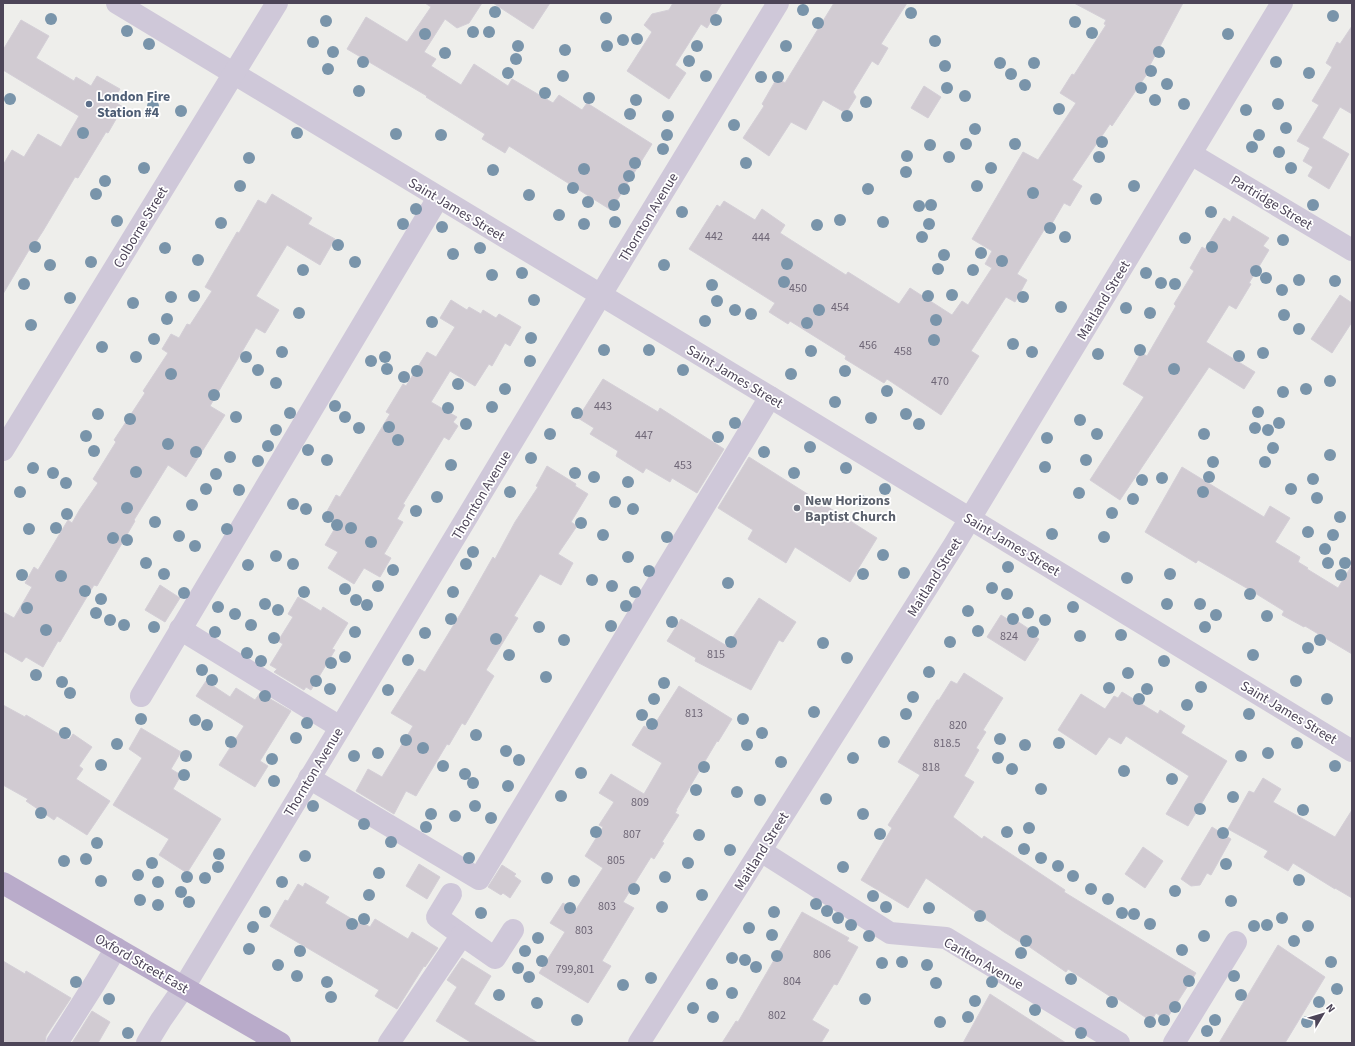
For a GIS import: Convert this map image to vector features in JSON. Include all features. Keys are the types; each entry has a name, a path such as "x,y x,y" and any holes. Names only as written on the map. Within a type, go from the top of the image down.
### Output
{"main road":[{"name":"Oxford Street East","path":"3,883 280,1043"}],"street":[{"name":"Saint James Street","path":"117,3 438,198 770,396 1352,751"},
{"name":"Colborne Street","path":"3,450 277,3"},
{"name":"Thornton Avenue","path":"147,1043 184,987 778,3"},
{"name":"Maitland Street","path":"639,1043 970,519 1282,3"},
{"name":"Partridge Street","path":"1191,154 1352,250"},
{"path":"141,696 438,198"},
{"path":"309,778 479,879 770,396"},
{"path":"180,629 340,727"},
{"name":"Carlton Avenue","path":"761,851 890,933 946,938 1119,1043"},
{"path":"451,894 437,917 495,958 513,930"},
{"path":"389,1043 462,936"},
{"path":"1174,1043 1236,942"},
{"path":"57,1043 116,948"}],"building":[{"path":"425,3 482,3 469,23 457,28 445,19 424,52 436,59 431,66 461,85 474,64 508,86 512,79 553,103 559,95 582,110 587,103 652,144 611,210 509,146 505,153 482,139 485,134 426,97 427,96 347,49 366,17 407,42 431,7"},
{"path":"493,3 550,3 533,29"},
{"path":"673,3 722,3 707,28 701,24 675,65 686,73 669,99 627,71 652,32 644,25 652,14 669,10"},
{"path":"834,3 907,3 881,44 888,48 878,65 872,61 853,92 856,97 846,113 823,100 806,130 791,122 769,156 743,138 764,106 762,104 777,78 785,83"},
{"path":"1074,3 1183,3 1149,67 1151,68 1112,126 1110,124 1072,180 1082,186 1070,206 1064,203 1047,232 1044,230 1017,274 1027,280 1015,302 1006,297 971,351 979,356 941,415 887,379 884,383 845,359 846,356 790,321 788,324 769,312 775,303 689,249 717,205 720,207 724,201 755,220 762,209 785,225 780,233 846,275 848,272 899,304 910,288 952,315 962,301 968,305 992,268 985,264 992,251 972,239 1023,152 1038,160 1076,103 1060,93 1072,74 1074,75 1106,25 1104,24 1106,20"},
{"path":"21,20 49,36 36,58 74,81 76,77 91,86 97,76 120,89 113,101 123,107 108,133 106,132 78,178 75,177 3,294 3,165 12,150 24,157 38,134 61,147 79,116 3,70 3,50"},
{"path":"1352,26 1352,114 1340,107 1322,138 1349,154 1329,189 1308,176 1313,167 1303,161 1310,148 1297,141 1319,105 1312,101 1332,67 1326,63 1337,42 1340,44"},
{"path":"924,86 941,97 928,118 911,108"},
{"path":"272,194 312,218 308,224 335,239 320,265 287,245 256,296 279,310 265,333 256,328 210,406 225,415 186,477 168,465 134,520 135,521 97,586 94,585 60,642 58,641 43,667 26,657 22,662 3,651 3,612 14,618 32,587 25,583 34,567 38,570 68,520 72,523 98,483 93,479 116,442 114,440 145,393 143,391 168,353 162,349 171,334 179,338 187,324 190,325 212,291 205,287 237,232 239,233 258,200 266,204"},
{"path":"1233,216 1269,238 1263,246 1269,250 1249,283 1251,284 1236,309 1229,305 1206,342 1255,372 1244,389 1209,367 1120,500 1090,480 1144,397 1123,384 1141,353 1147,356 1176,306 1174,304 1194,271 1190,268 1202,247 1205,249 1224,218 1230,222"},
{"path":"1340,295 1352,303 1352,322 1332,353 1311,339"},
{"path":"451,300 467,310 469,307 481,314 483,310 496,318 499,314 521,327 510,346 505,343 492,366 489,364 475,386 450,371 431,402 457,417 453,422 458,426 449,440 444,437 403,504 405,505 397,519 403,522 384,554 391,558 380,577 364,568 354,584 328,568 338,552 325,545 338,523 325,515 336,495 340,497 390,414 386,412 403,384 406,386 427,352 436,357 455,327 440,318"},
{"path":"603,379 658,412 660,408 724,449 697,493 672,478 670,482 646,468 643,473 616,456 618,451 590,434 594,428 578,418"},
{"name":"New Horizons Baptist Church","path":"749,457 877,538 850,582 795,547 786,563 748,539 753,530 718,508"},
{"path":"547,466 576,484 575,486 588,494 571,522 577,526 558,554 573,563 561,585 540,574 514,616 518,618 486,670 494,676 465,725 462,723 449,745 447,744 416,796 406,791 394,814 356,791 368,769 382,777 413,726 391,713 419,669 425,672 493,557 495,559 515,522 538,487 536,486"},
{"path":"1182,467 1264,517 1270,506 1290,518 1275,542 1300,557 1298,562 1308,568 1307,569 1338,588 1352,565 1352,654 1305,626 1304,627 1282,615 1284,611 1250,590 1198,560 1196,563 1145,532"},
{"path":"160,585 180,598 165,622 145,610"},
{"path":"298,597 321,611 323,607 348,623 332,649 335,650 311,690 306,687 304,690 274,672 277,669 270,665 283,644 278,641 293,617 288,614"},
{"path":"759,598 796,622 783,642 779,640 751,690 695,661 696,658 667,641 681,619 727,646"},
{"path":"1001,615 1012,622 1014,619 1029,629 1027,631 1039,639 1025,661 987,637"},
{"path":"964,673 1003,698 983,730 986,732 976,748 979,750 964,776 974,782 953,817 982,839 984,836 1065,890 1064,892 1196,973 1166,1020 1156,1013 1151,1021 1112,995 1111,997 1068,969 1066,972 1021,941 1020,942 1004,932 926,878 908,908 861,880 892,828 888,825 920,775 898,762 937,700 939,700 951,681 957,684"},
{"path":"206,681 230,697 236,688 255,700 260,693 291,711 260,761 268,766 255,787 219,765 244,726 196,696"},
{"path":"679,686 732,719 718,742 717,741 676,810 675,813 679,815 662,842 664,843 654,859 651,857 623,902 634,908 602,961 611,966 588,1003 539,973 565,932 550,923 563,903 575,911 603,868 585,856 603,827 599,825 614,802 599,793 611,774 644,794 662,763 632,745 644,726 651,730"},
{"path":"1122,692 1158,714 1160,710 1185,726 1181,733 1227,761 1188,826 1166,814 1189,776 1126,736 1121,744 1109,737 1096,755 1058,730 1081,694 1105,709 1114,696 1118,698"},
{"path":"3,705 25,717 26,715 69,740 73,734 92,747 79,766 83,769 76,779 110,801 87,835 57,816 54,820 26,801 28,799 3,785"},
{"path":"141,728 181,752 171,769 181,775 173,789 221,819 187,873 159,855 169,839 113,805 142,758 129,749"},
{"path":"1263,778 1281,789 1273,802 1335,837 1352,810 1352,898 1293,863 1288,871 1264,857 1268,851 1228,829 1249,791 1254,793"},
{"path":"1212,827 1231,839 1211,875 1207,873 1200,885 1191,886 1181,879"},
{"path":"1143,847 1163,861 1145,888 1125,874"},
{"path":"419,864 440,877 427,899 406,886"},
{"path":"502,865 516,874 514,876 521,881 510,898 503,893 501,895 488,887"},
{"path":"305,883 329,897 325,903 362,925 363,923 370,927 375,919 408,939 412,932 438,948 425,967 424,966 397,1009 375,996 379,990 270,926 285,900 288,901 298,884 303,887"},
{"path":"802,912 849,938 847,941 858,947 837,985 834,984 812,1020 829,1030 821,1043 722,1043 736,1021 738,1022"},
{"path":"1278,945 1325,977 1285,1043 1219,1043"},
{"path":"462,958 491,976 474,1004 538,1043 472,1043 436,1021 457,987 447,980"},
{"path":"3,961 25,974 26,971 71,998 46,1036 45,1043 3,1043"},
{"path":"990,994 1066,1043 963,1043"},
{"path":"92,1011 110,1022 98,1043 72,1043"}],"place":[{"name":"London Fire Station #4","path":"89,104"},
{"name":"New Horizons Baptist Church","path":"797,508"}]}
